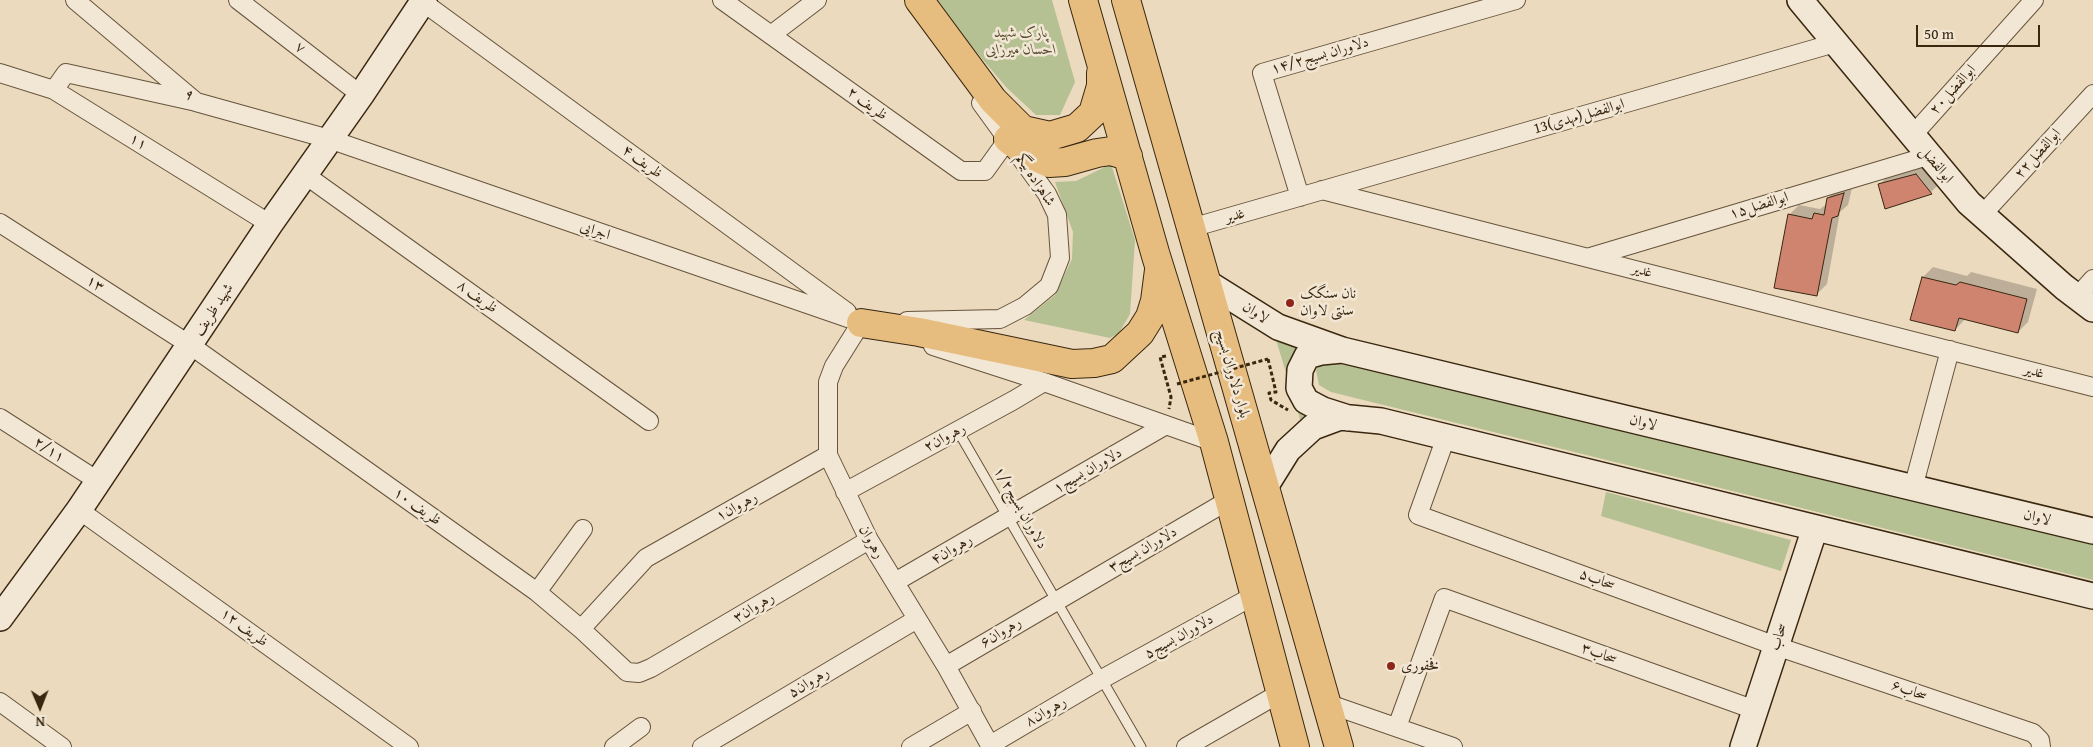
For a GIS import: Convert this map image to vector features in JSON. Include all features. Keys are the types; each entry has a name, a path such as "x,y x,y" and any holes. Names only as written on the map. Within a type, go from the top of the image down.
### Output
{"main road":[{"path":"918,0 993,100 1023,130 1050,136 1066,133 1086,122 1097,105 1101,86 1102,64"},
{"path":"1083,0 1159,266 1214,442 1295,747"},
{"name":"بلوار دلاوران بسیج","path":"1126,0 1339,747"},
{"path":"1008,139 1034,156 1049,163 1065,162 1111,151 1128,156"},
{"path":"861,323 919,332 1072,364 1094,363 1112,358 1140,333 1150,317 1155,301 1159,266"}],"street":[{"name":"۹","path":"75,0 196,102 329,139"},
{"name":"۷","path":"238,0 361,96"},
{"name":"ظریف ۲","path":"722,0 961,171 985,171 1008,139"},
{"path":"770,35 817,0"},
{"name":"شاهزاده بیگم","path":"861,323 1000,319 1026,306 1049,286 1060,258 1057,215 1047,194 904,0"},
{"name":"ابوالفضل","path":"1800,0 1969,203 1982,215 2088,295"},
{"name":"ابوالفضل۲۰","path":"1912,136 2034,0"},
{"name":"شهید ظریف","path":"4,606 79,510 304,174 361,96 422,1"},
{"name":"ظریف ۴","path":"422,1 861,323"},
{"name":"۱۴/۲دلاوران بسیج","path":"1300,197 1262,73 1510,2"},
{"name":"13ابوالفضل(مهدی)","path":"1322,190 1835,43"},
{"name":"۱۱","path":"0,73 54,90 270,224"},
{"path":"54,90 66,73 196,102"},
{"name":"ابوالفضل۲۲","path":"1982,215 2093,94"},
{"name":"اجرایی","path":"329,139 861,323 1044,382 1214,442"},
{"name":"ابوالفضل۱۵","path":"1590,257 1928,156"},
{"name":"ظریف ۸","path":"304,174 649,421"},
{"name":"غدیر","path":"1191,228 1322,190 2093,387"},
{"name":"۱۳","path":"0,223 190,345"},
{"name":"لاوان","path":"1206,282 1278,327 1342,350 2093,531"},
{"name":"رهروان","path":"861,323 834,366 828,382 828,455 869,540 946,666 990,746"},
{"name":"ظریف ۱۰","path":"190,345 537,592 581,629 627,672 638,673"},
{"path":"1342,350 1321,352 1308,356 1300,370 1299,388 1306,401 1322,410 1348,418"},
{"path":"1913,488 1950,350"},
{"name":"رهروان۲","path":"845,492 1044,382"},
{"path":"1265,487 1288,450 1313,426 1340,417 1381,421 2093,596"},
{"name":"۲/۱۱","path":"0,418 98,481"},
{"name":"دلاوران بسیج۱","path":"1009,517 1166,425"},
{"name":"۵سحاب","path":"1446,437 1418,515 1776,646"},
{"name":"رهروان۱","path":"581,629 646,558 828,455"},
{"name":"دلاوران بسیج۳","path":"1056,600 1229,500"},
{"name":"ظریف ۱۲","path":"79,510 409,747"},
{"name":"رهروان۴","path":"895,582 1009,517"},
{"path":"537,592 583,528"},
{"name":"سحاب","path":"1743,747 1815,528"},
{"name":"رهروان۳","path":"638,673 651,668 869,540"},
{"name":"دلاوران بسیج۵","path":"1102,679 1255,595"},
{"name":"۳سحاب","path":"1397,728 1444,598 1755,710"},
{"name":"رهروان۶","path":"946,666 1056,600"},
{"name":"رهروان۵","path":"702,747 917,619"},
{"name":"۶سحاب","path":"1776,646 2033,733 2040,744"},
{"name":"رهروان۸","path":"990,746 1102,679"},
{"path":"1186,747 1280,692"},
{"path":"0,702 62,747"},
{"path":"1326,703 1453,747"},
{"path":"911,747 972,711"},
{"path":"614,747 641,727"}],"lane":[{"name":"دلاوران بسیج۱/۲","path":"958,431 1141,747"}],"path":[{"path":"1177,384 1268,359 1276,392 1269,393 1271,400"}],"green space":[{"name":"پارک شهید احسان میرزایی","path":"932,0 1052,0 1075,82 1060,115 1036,115 1007,88"},
{"path":"1111,164 1135,240 1130,314 1119,333 1110,338 1024,320 1055,295 1072,259 1073,232 1055,182 1076,181"},
{"path":"1274,333 1306,345 1297,353 1322,413 1303,429"},
{"path":"1341,358 2093,539 2093,580 1331,392 1319,385 1316,370 1324,359"},
{"path":"1606,492 1791,540 1781,571 1601,516"}],"building":[{"path":"1916,174 1932,194 1885,209 1878,184"},
{"path":"1844,193 1838,216 1832,218 1817,296 1774,288 1788,214 1812,219 1814,213 1824,215 1827,198"},
{"path":"1922,277 1956,285 1960,282 2027,299 2018,333 1959,318 1955,331 1910,320"}],"place":[{"name":"نان سنگک سنتی لاوان","path":"1290,303"},
{"name":"فخفوری","path":"1391,666"}]}
